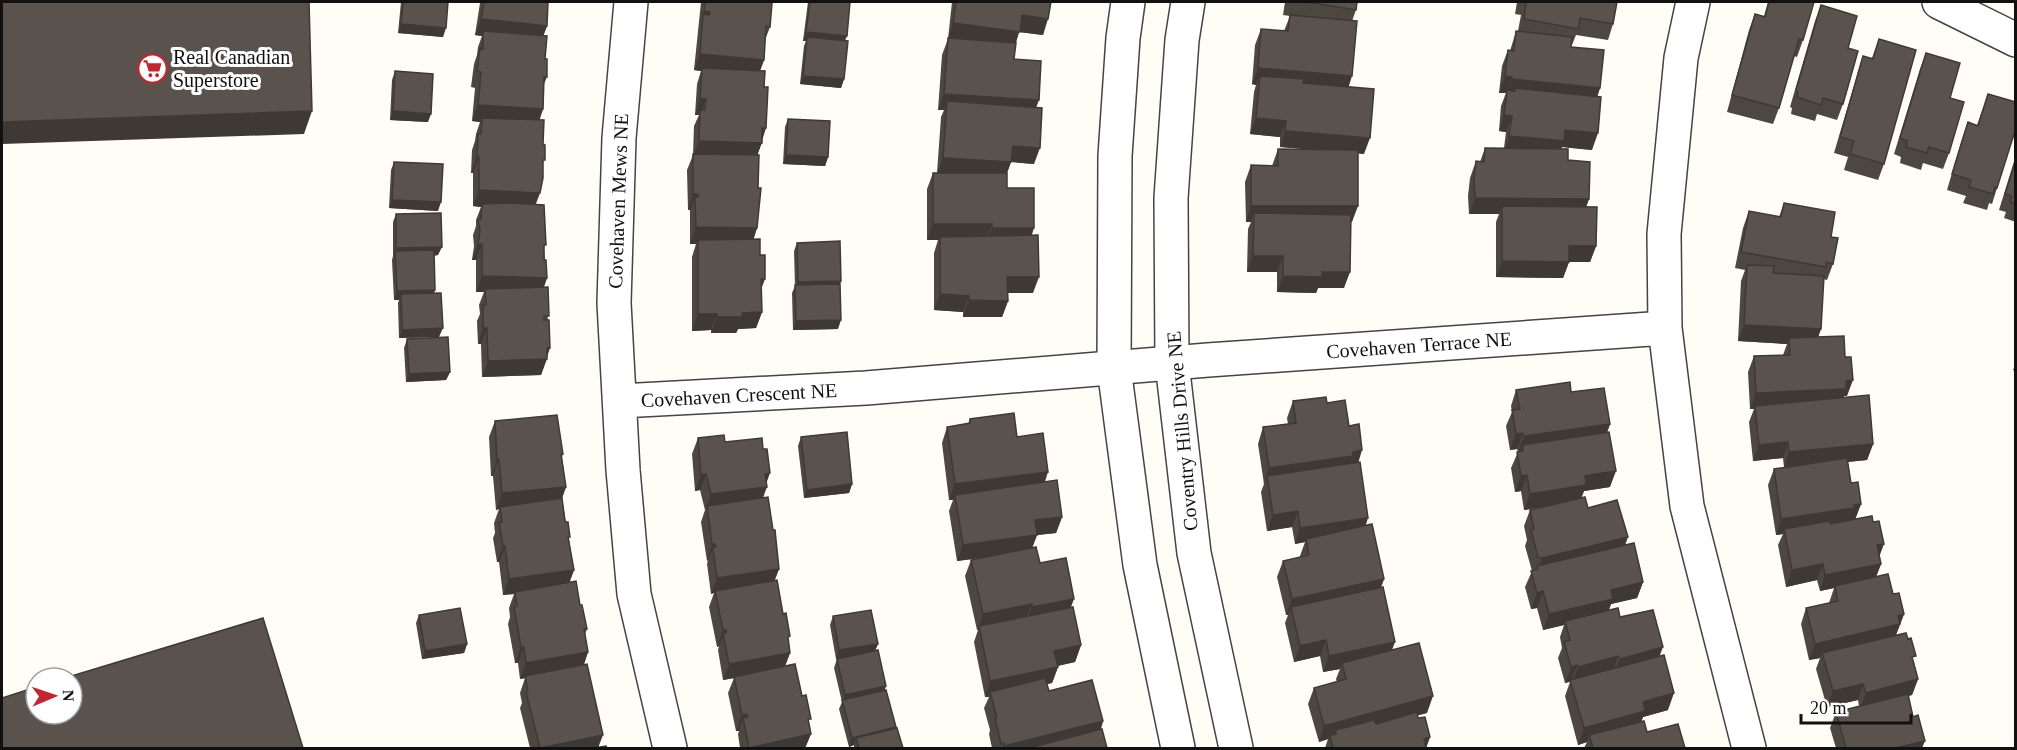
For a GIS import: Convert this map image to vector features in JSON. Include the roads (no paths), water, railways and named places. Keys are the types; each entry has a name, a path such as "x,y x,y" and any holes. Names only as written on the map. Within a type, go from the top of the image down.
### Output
{"street":[{"name":"Covehaven Mews NE","path":"620,401 614,303 619,138 632,2"},
{"path":"1128,2 1123,38 1115,156 1114,368 1140,565 1178,748"},
{"name":"Coventry Hills Drive NE","path":"1188,2 1182,40 1171,198 1172,363 1194,553 1236,748"},
{"path":"1694,2 1681,58 1664,234 1665,328 1687,506 1749,748"},
{"path":"1939,2 2016,40"},
{"name":"Covehaven Terrace NE","path":"1172,363 1665,328"},
{"name":"Covehaven Crescent NE","path":"670,748 634,594 623,470 620,401 866,388 1172,363"}],"place":[{"name":"Real Canadian Superstore","path":"152,68"}]}
